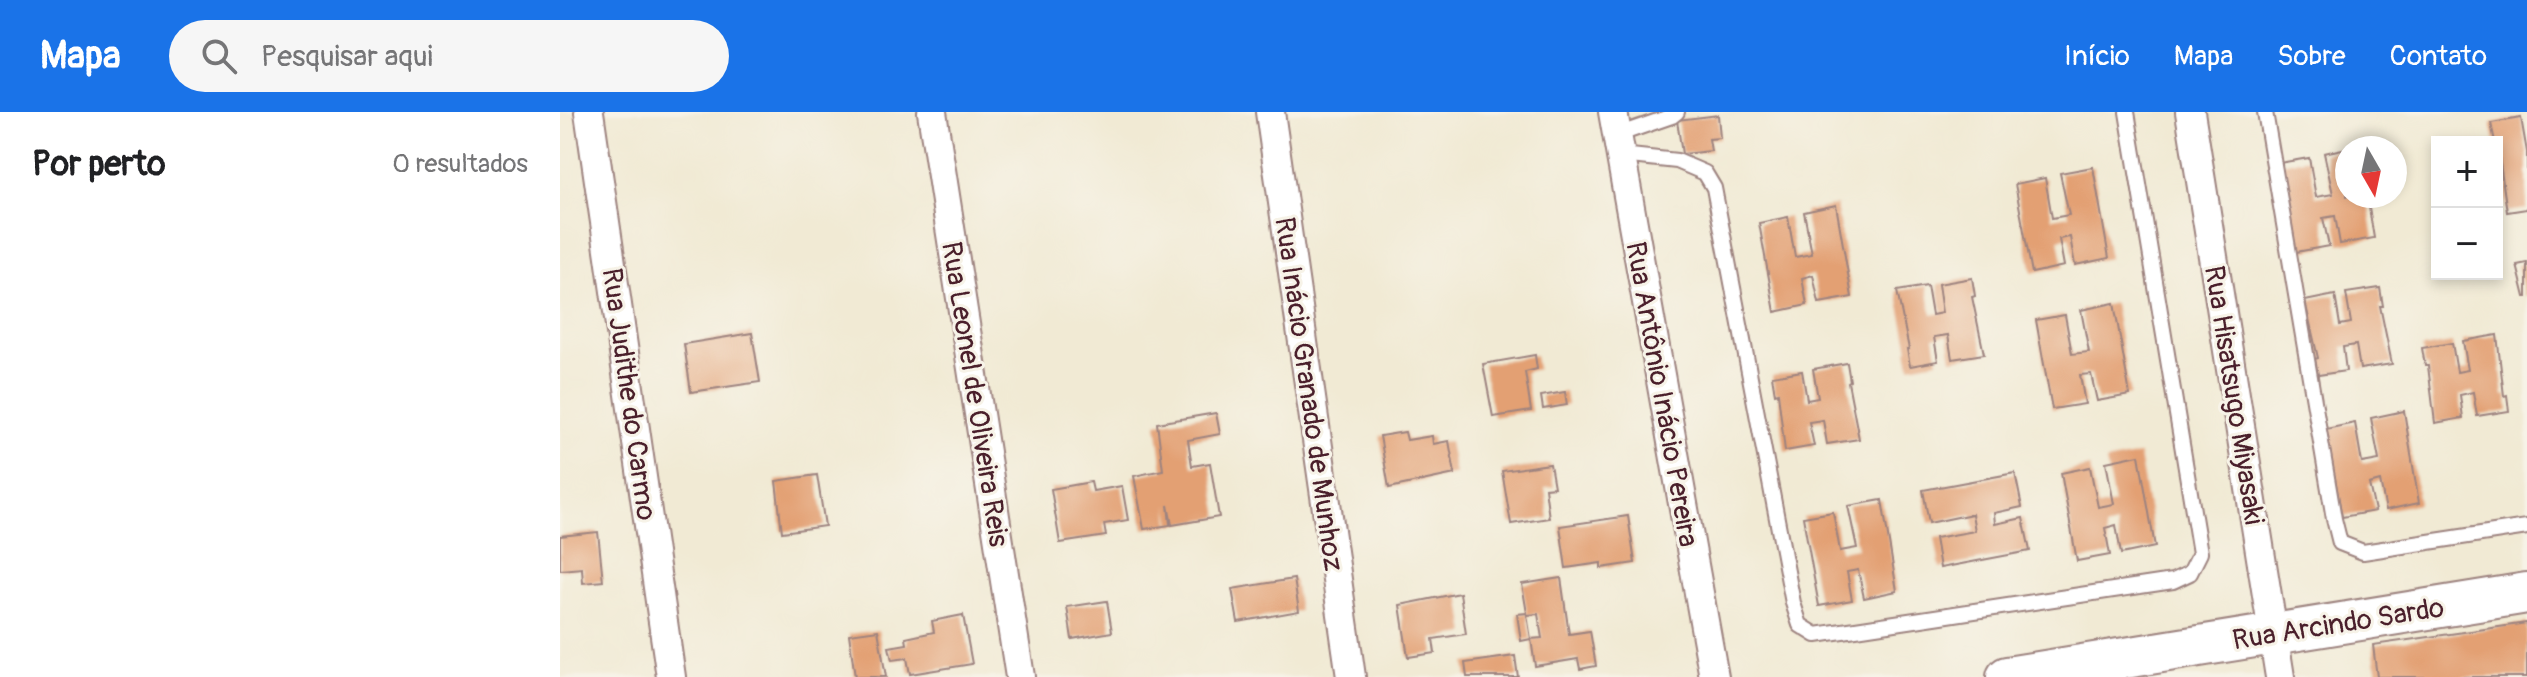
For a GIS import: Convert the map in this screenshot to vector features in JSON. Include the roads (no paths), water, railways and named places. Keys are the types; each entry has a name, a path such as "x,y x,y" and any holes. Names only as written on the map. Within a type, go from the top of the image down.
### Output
{"street":[{"name":"Rua Judithe do Carmo","path":"589,112 671,677"},
{"name":"Rua Leonel de Oliveira Reis","path":"932,112 1020,677"},
{"name":"Rua Inácio Granado de Munhoz","path":"1270,112 1351,677"},
{"name":"Rua Hisatsugo Miyasaki","path":"2190,112 2280,677"},
{"name":"Rua Antônio Inácio Pereira","path":"1617,134 1714,677"},
{"name":"Rua Arcindo Sardo","path":"2007,677 2527,593"}],"lane":[{"path":"1617,134 1677,112"},
{"path":"1617,134 1705,173 1714,188 1793,603 1800,625 1816,635 2173,581 2190,573 2200,553 2127,112"},
{"path":"2265,112 2340,543 2363,552 2527,527"}]}
